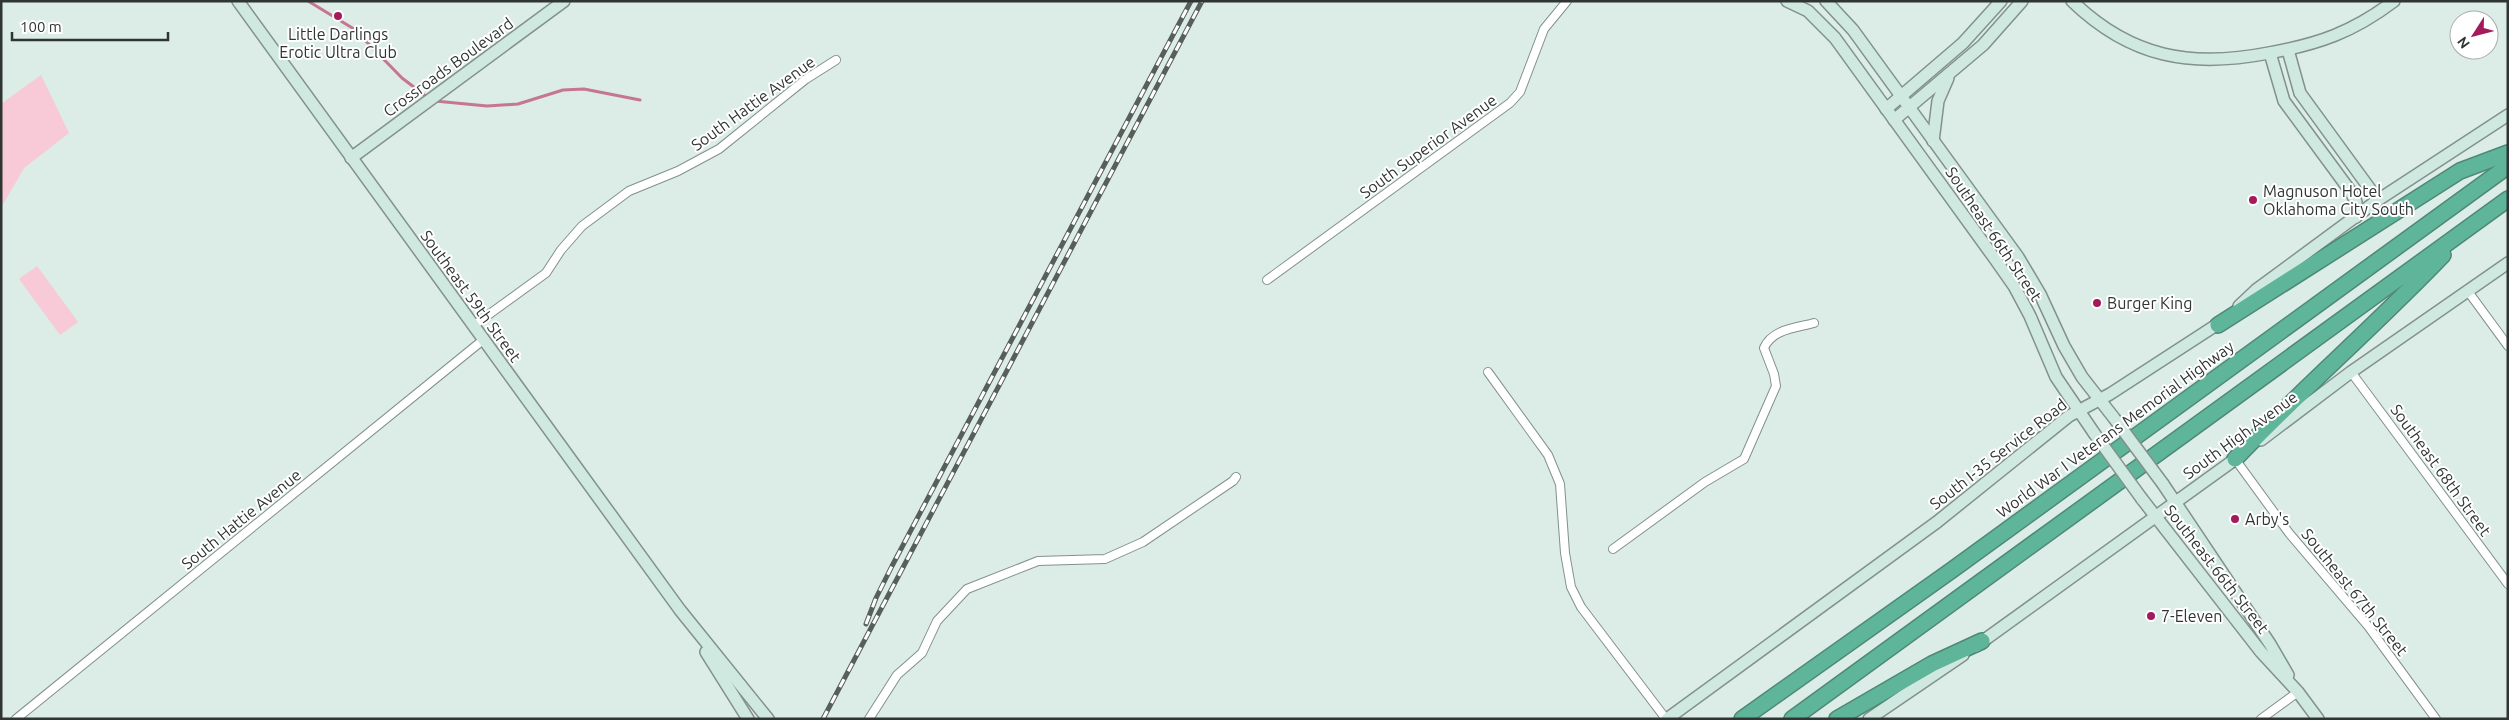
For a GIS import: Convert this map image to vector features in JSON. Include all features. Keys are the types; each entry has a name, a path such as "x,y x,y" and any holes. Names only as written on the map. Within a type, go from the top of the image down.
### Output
{"highway":[{"path":"2218,325 2460,171 2508,153"},
{"name":"World War I Veterans Memorial Highway","path":"1742,719 1944,576 2508,166"},
{"path":"1792,719 2508,199"},
{"path":"2235,459 2291,401 2395,305 2468,228"},
{"path":"1837,719 1932,664 1982,641"}],"main road":[{"name":"Southeast 59th Street","path":"238,1 680,610 768,719"},
{"name":"Crossroads Boulevard","path":"351,158 564,1"},
{"name":"Southeast 66th Street","path":"1787,1 1808,12 1835,38 2014,286 2044,345 2056,377 2078,411 2142,499 2260,652 2298,692"},
{"name":"Southeast 66th Street","path":"1826,1 1853,30 2022,264 2040,294 2064,346 2082,377 2163,484 2270,644 2298,692 2318,719"},
{"path":"1886,109 1963,43 2001,1"},
{"path":"1894,120 1952,72 2001,27 2022,1"},
{"path":"2072,1 2111,34 2136,46 2182,59 2232,60 2288,50 2342,35 2394,1"},
{"path":"2288,50 2300,93 2378,200"},
{"path":"2270,53 2284,101 2351,192 2356,202 2356,217"},
{"path":"1933,141 1938,101 1952,72"},
{"name":"South I-35 Service Road","path":"1666,719 1937,522 2078,411 2218,325 2256,290 2378,200 2508,115"},
{"name":"South High Avenue","path":"1869,719 2175,503 2466,290 2508,263"},
{"name":"Southeast 59th Street","path":"680,610 748,719"}],"street":[{"name":"South Superior Avenue","path":"1267,280 1510,103 1520,92 1544,29 1566,1"},
{"name":"South Hattie Avenue","path":"473,326 546,273 561,250 582,226 629,191 678,171 718,149 806,79 836,60"},
{"path":"2466,290 2508,346"},
{"path":"1613,548 1705,482 1744,458 1776,386 1774,374 1764,348 1767,340 1776,333 1814,323"},
{"name":"South Hattie Avenue","path":"16,719 483,340"},
{"path":"1488,372 1548,456 1560,484 1565,553 1571,586 1578,600 1666,719"},
{"name":"Southeast 68th Street","path":"2352,372 2508,584"},
{"name":"Southeast 67th Street","path":"2235,459 2289,534 2368,626 2436,719"},
{"path":"869,719 897,675 922,653 937,621 966,589 1038,561 1106,559 1143,542 1236,477"},
{"path":"2261,719 2298,692"}],"shaded area":[{"path":"41,75 69,133 24,168 1,208 1,104"},
{"path":"37,266 78,322 60,335 19,279"}],"waterway":[{"path":"308,1 354,29 402,78 427,97"},
{"path":"435,101 487,106 518,104 563,90 584,89 640,100"}],"railway":[{"path":"866,624 876,598 892,566 1191,1"},
{"path":"823,719 1202,1"}],"place":[{"name":"Little Darlings Erotic Ultra Club","path":"338,16"},
{"name":"Magnuson Hotel Oklahoma City South","path":"2253,200"},
{"name":"Burger King","path":"2097,303"},
{"name":"Arby's","path":"2235,519"},
{"name":"7-Eleven","path":"2151,616"}]}
